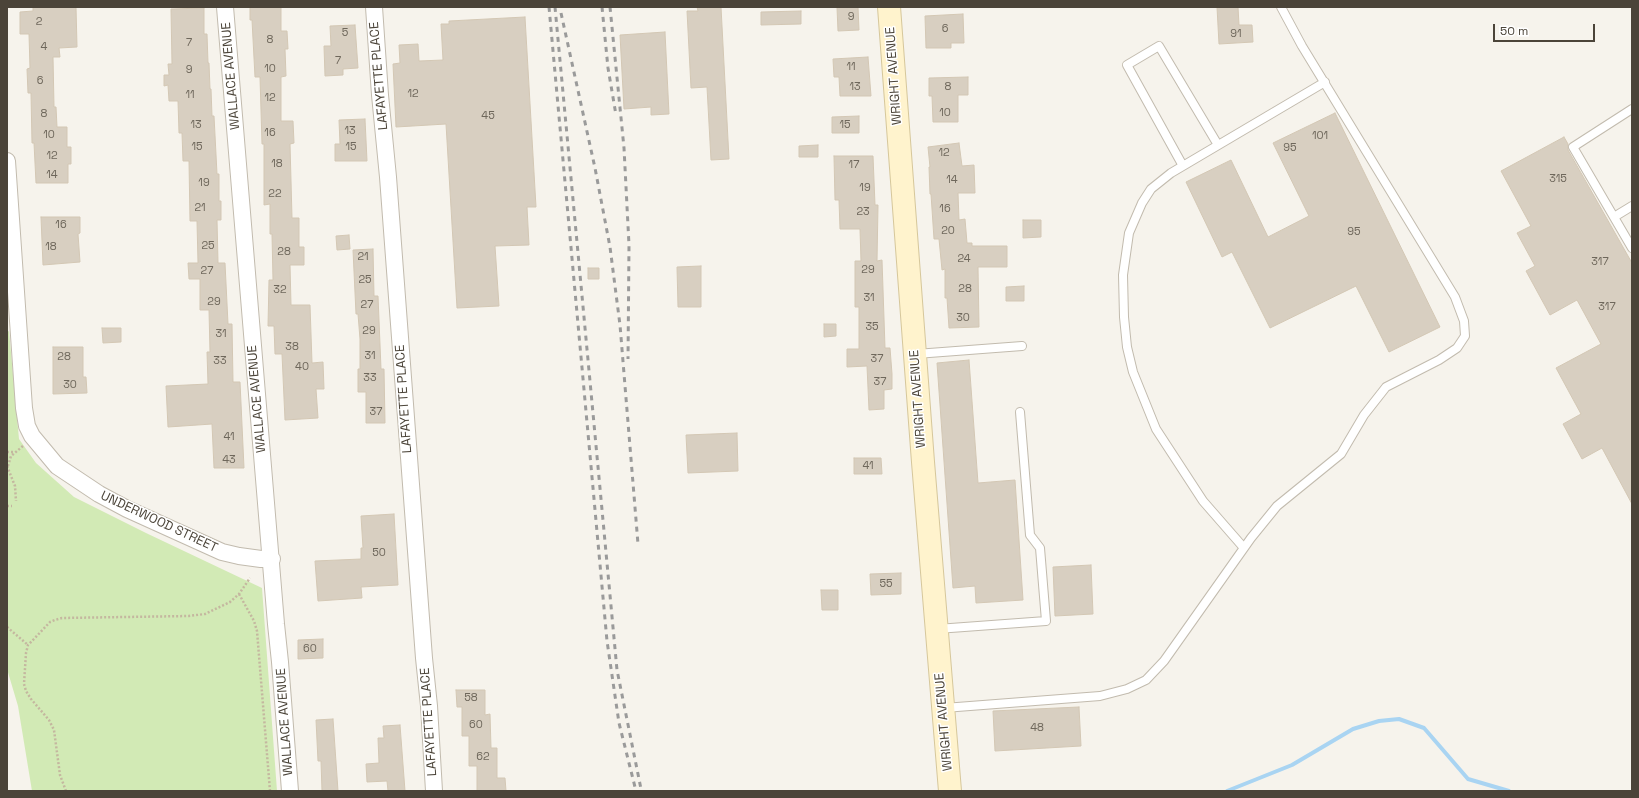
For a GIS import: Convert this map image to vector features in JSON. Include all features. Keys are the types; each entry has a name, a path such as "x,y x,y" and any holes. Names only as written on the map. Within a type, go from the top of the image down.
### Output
{"street":[{"name":"WALLACE AVENUE","path":"225,7 272,559 290,791"},
{"name":"LAFAYETTE PLACE","path":"374,7 429,706 434,791"},
{"name":"WRIGHT AVENUE","path":"889,7 936,629 950,791"},
{"name":"UNDERWOOD STREET","path":"7,161 24,408 32,436 57,466 99,494 127,509 222,552 244,557 272,559"}],"lane":[{"path":"943,708 1100,696 1127,689 1146,680 1164,661 1244,548 1277,506 1341,454 1364,415 1386,387 1439,360 1456,348 1465,336 1464,321 1455,297 1281,7"},
{"path":"1183,166 1127,65 1159,46 1218,145"},
{"path":"1244,548 1203,501 1156,428 1133,372 1127,347 1124,317 1123,275 1129,233 1142,203 1151,189 1183,166 1325,82"},
{"path":"1632,110 1573,146 1632,248"},
{"path":"1614,217 1632,206"},
{"path":"915,354 1022,346"},
{"path":"936,629 1046,621 1040,548 1030,535 1020,412"}],"path":[{"path":"16,501 14,486 7,466 14,452 26,444"},
{"path":"7,452 14,452"},
{"path":"7,506 12,506"},
{"path":"66,791 60,775 54,730 49,720 31,699 24,684 28,645 44,628 55,620 189,616 205,614 230,602 250,578"},
{"path":"238,594 254,621 257,631 270,791"},
{"path":"7,626 28,645"}],"green space":[{"path":"9,331 19,439 36,463 74,497 262,588 277,791 32,791 18,706 7,669 7,332"}],"building":[{"path":"33,7 76,7 77,47 59,48 60,57 53,57 54,107 56,107 57,127 67,127 67,147 71,147 71,164 68,164 68,183 36,183 34,143 32,143 31,93 28,93 27,69 30,68 29,34 20,34 20,12 33,11"},
{"path":"250,7 281,7 281,31 287,31 288,49 285,49 286,76 281,77 281,121 293,121 294,143 290,144 292,218 299,218 299,247 304,247 304,265 290,265 291,305 310,305 312,363 323,362 324,389 316,389 318,418 285,420 282,354 275,354 274,326 268,326 269,280 273,280 272,234 270,234 270,204 264,205 264,144 262,144 260,77 255,77"},
{"path":"697,7 721,7 729,159 711,160 707,87 691,88 687,11 698,11"},
{"path":"837,7 858,7 859,30 838,31"},
{"path":"1217,7 1238,7 1239,25 1252,25 1253,42 1219,44"},
{"path":"204,8 204,34 207,34 212,116 214,116 217,174 219,174 219,201 221,201 221,220 217,220 218,263 225,263 228,324 232,324 233,382 240,382 244,468 214,468 212,424 168,427 166,386 208,384 207,352 210,352 209,310 200,310 200,279 189,279 188,263 198,263 197,221 190,221 189,161 183,161 182,133 179,133 178,101 169,101 168,85 164,86 164,75 169,75 168,64 172,64 171,9"},
{"path":"801,11 801,24 761,25 761,12"},
{"path":"963,14 964,43 951,43 951,48 926,48 925,16"},
{"path":"525,17 536,207 527,207 529,245 495,246 499,306 457,308 446,124 396,127 393,64 400,63 399,45 418,44 419,61 443,60 441,24 449,24 449,21"},
{"path":"355,25 358,68 343,69 343,75 325,76 324,46 331,46 330,26"},
{"path":"665,32 669,114 651,115 651,107 624,109 620,35"},
{"path":"868,57 871,96 840,96 839,77 834,77 833,59"},
{"path":"968,77 968,95 958,95 958,122 933,122 932,96 929,96 929,78"},
{"path":"1335,113 1440,327 1389,352 1356,286 1270,328 1232,252 1222,257 1186,182 1231,160 1268,237 1309,216 1273,143"},
{"path":"859,116 859,133 832,133 832,117"},
{"path":"365,119 367,161 335,161 335,144 340,144 339,120"},
{"path":"1564,137 1568,144 1568,150 1632,263 1632,504 1602,448 1582,459 1563,424 1581,414 1556,368 1601,344 1577,300 1550,315 1526,271 1535,266 1517,233 1531,226 1501,171"},
{"path":"959,143 962,166 974,165 975,193 958,193 959,220 965,219 967,243 972,243 972,246 1007,246 1007,267 978,267 979,327 949,328 947,298 945,298 945,269 942,270 939,239 934,239 928,147"},
{"path":"818,145 818,157 799,157 799,146"},
{"path":"834,156 873,156 875,205 878,205 877,261 882,260 885,348 890,348 892,374 892,389 884,390 884,409 869,410 867,366 847,367 847,349 859,349 859,307 855,307 855,261 861,261 860,229 840,229 839,200 835,200"},
{"path":"41,217 80,217 80,233 78,234 80,262 43,265"},
{"path":"1023,220 1041,220 1041,237 1023,238"},
{"path":"349,235 350,249 337,250 336,236"},
{"path":"373,249 374,296 378,296 381,369 384,369 385,423 366,423 366,392 358,392 360,339 358,314 356,314 353,250"},
{"path":"701,266 701,307 678,307 677,267"},
{"path":"588,268 599,268 599,279 588,279"},
{"path":"1024,286 1024,301 1006,301 1006,287"},
{"path":"824,324 836,324 836,336 824,337"},
{"path":"102,328 121,328 121,342 103,343"},
{"path":"53,347 83,347 83,377 86,377 87,393 53,394"},
{"path":"969,360 978,483 1015,480 1023,600 976,603 975,586 953,588 937,363"},
{"path":"737,433 738,471 688,473 686,435"},
{"path":"854,458 881,458 882,474 854,474"},
{"path":"394,514 398,585 361,587 362,598 318,601 315,561 361,559 361,548 363,548 361,516"},
{"path":"1091,565 1093,614 1055,616 1053,567"},
{"path":"901,573 901,594 871,595 870,574"},
{"path":"821,590 838,590 838,610 822,610"},
{"path":"323,639 323,658 298,659 298,640"},
{"path":"456,690 485,690 485,715 490,714 491,748 497,748 497,778 505,778 506,791 477,791 477,766 469,766 469,736 462,736 462,707 457,707"},
{"path":"1079,707 1081,746 995,751 993,711"},
{"path":"333,719 338,791 322,791 321,761 318,761 316,720"},
{"path":"400,725 405,791 388,791 387,781 367,782 366,764 379,763 378,738 384,738 383,726"}],"waterway":[{"path":"1227,791 1292,765 1353,729 1379,721 1399,719 1424,728 1468,779 1509,791"}],"railway":[{"path":"549,7 607,641 619,723 636,791"},
{"path":"555,7 617,670 641,789"},
{"path":"602,7 608,68 616,115"},
{"path":"610,7 624,148 629,245 628,359"},
{"path":"561,13 595,168 610,247 620,325 638,544"}]}
